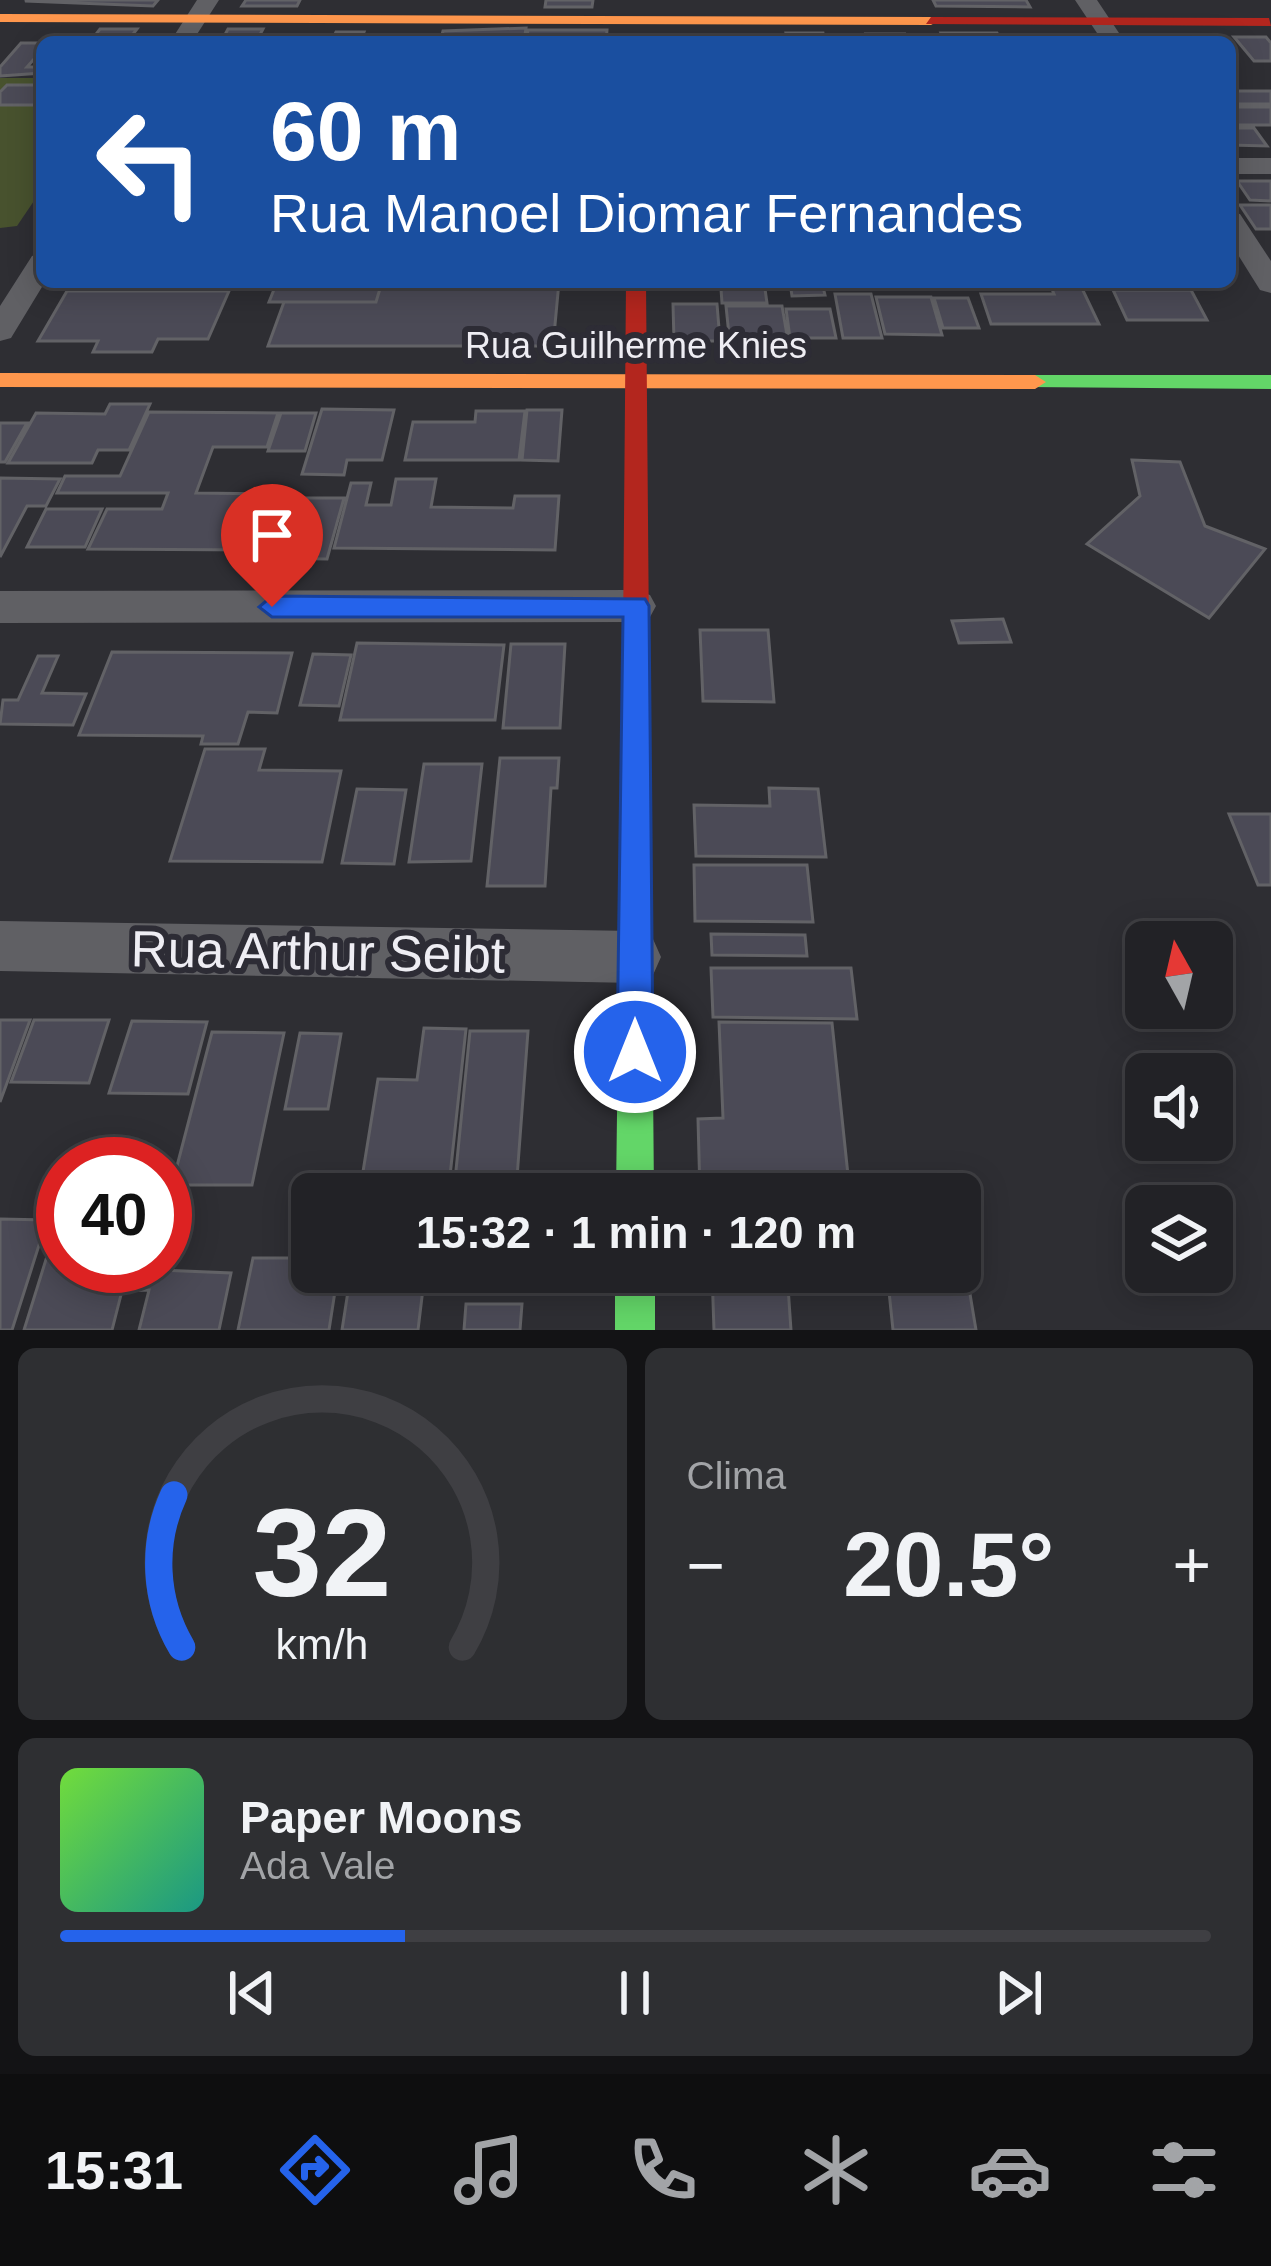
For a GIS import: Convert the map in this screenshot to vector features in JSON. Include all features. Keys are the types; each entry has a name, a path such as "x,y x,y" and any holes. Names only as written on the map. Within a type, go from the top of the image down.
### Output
{"street":[{"path":"0,18 1269,22"},
{"path":"1236,166 1271,166"},
{"path":"1236,229 1271,284"},
{"path":"0,331 36,272"},
{"path":"635,1173 636,288"},
{"name":"Rua Guilherme Knies","path":"0,380 1271,382"},
{"path":"0,607 636,606"},
{"name":"Rua Arthur Seibt","path":"0,946 635,957"},
{"path":"635,1293 635,1330"}],"green space":[{"path":"0,78 36,78 36,198 17,226 0,228"}],"building":[{"path":"27,0 158,0 153,6 25,1"},
{"path":"246,0 300,0 297,6 242,6"},
{"path":"546,0 593,0 592,7 545,7"},
{"path":"933,0 1026,0 1030,7 936,6"},
{"path":"526,28 525,36 442,36 443,31"},
{"path":"100,29 137,29 132,36 95,36"},
{"path":"228,29 263,29 259,36 224,36"},
{"path":"528,30 607,30 606,36 527,36"},
{"path":"336,32 364,32 362,36 334,36"},
{"path":"786,33 824,36 787,36"},
{"path":"941,33 999,36 942,36"},
{"path":"1236,37 1266,37 1271,43 1271,61 1254,61"},
{"path":"21,43 36,43 36,57 27,67 36,67 36,73 0,76 0,67"},
{"path":"7,85 36,85 36,105 0,105 0,92"},
{"path":"1236,91 1271,91 1271,104 1236,104"},
{"path":"1236,107 1271,107 1271,125 1236,125"},
{"path":"1236,128 1254,128 1267,146 1236,145"},
{"path":"1237,181 1271,181 1271,201 1250,200"},
{"path":"1240,205 1271,205 1271,229 1256,229"},
{"path":"275,288 380,288 376,302 269,302"},
{"path":"380,288 558,288 553,346 268,346 284,302 376,302"},
{"path":"791,288 823,288 825,295 792,296"},
{"path":"1052,288 1082,288 1099,324 991,324 981,294 1054,294"},
{"path":"721,289 765,289 767,303 722,303"},
{"path":"1113,290 1191,290 1207,320 1127,320"},
{"path":"67,291 229,291 208,339 158,339 152,352 93,352 98,341 38,341"},
{"path":"835,294 871,294 882,338 843,338"},
{"path":"876,297 931,297 942,335 885,334"},
{"path":"934,298 968,298 979,328 943,328"},
{"path":"673,304 717,304 720,341 674,341"},
{"path":"726,306 782,306 787,335 729,335"},
{"path":"786,309 830,309 836,338 790,338"},
{"path":"110,404 150,404 129,450 98,450 92,463 8,463 36,413 105,414"},
{"path":"322,409 394,410 382,460 347,460 344,475 302,474"},
{"path":"527,410 562,410 558,461 522,460"},
{"path":"476,411 525,411 519,460 405,460 413,422 475,422"},
{"path":"149,412 278,413 267,447 213,447 196,493 273,494 255,550 88,549 107,509 162,509 168,493 57,493 65,476 120,476"},
{"path":"281,413 316,413 305,451 268,451"},
{"path":"0,423 27,423 5,462 0,462"},
{"path":"1132,460 1180,462 1205,526 1265,549 1209,618 1087,544 1140,496"},
{"path":"0,478 60,479 46,506 27,506 0,557"},
{"path":"396,479 436,479 431,507 513,508 515,496 559,496 555,550 334,548 351,483 371,483 366,505 391,505"},
{"path":"277,498 344,498 327,559 258,558"},
{"path":"46,509 102,509 85,547 27,547"},
{"path":"1003,619 1011,642 959,643 952,621"},
{"path":"700,630 768,630 774,702 703,701"},
{"path":"357,643 504,645 495,720 340,720"},
{"path":"511,644 565,644 560,728 503,728"},
{"path":"112,652 292,653 277,713 248,712 238,744 201,744 203,736 79,735"},
{"path":"313,654 351,655 339,706 300,705"},
{"path":"38,656 58,656 42,693 86,694 73,725 0,724 3,700 18,700"},
{"path":"205,749 265,749 259,770 341,771 322,862 170,861"},
{"path":"500,758 559,758 557,788 551,788 545,886 487,886"},
{"path":"424,764 482,764 471,861 409,862"},
{"path":"769,788 818,789 826,857 696,856 694,805 770,806"},
{"path":"357,789 406,790 394,864 342,863"},
{"path":"1229,814 1271,814 1271,885 1258,885"},
{"path":"694,865 807,865 813,922 695,921"},
{"path":"711,934 805,935 807,956 712,955"},
{"path":"711,968 851,968 857,1019 713,1017"},
{"path":"0,1020 30,1020 0,1102"},
{"path":"34,1020 109,1020 89,1083 11,1082"},
{"path":"132,1021 207,1022 188,1094 109,1093"},
{"path":"719,1022 832,1023 848,1173 699,1173 698,1119 723,1118"},
{"path":"424,1028 466,1029 450,1173 363,1173 378,1079 417,1080"},
{"path":"470,1031 528,1031 517,1173 456,1173"},
{"path":"212,1032 284,1033 252,1185 192,1185 192,1137 185,1137"},
{"path":"300,1033 341,1034 328,1109 285,1109"},
{"path":"0,1219 36,1220 36,1255 12,1330 0,1330"},
{"path":"253,1258 291,1258 291,1293 335,1293 329,1330 238,1330"},
{"path":"192,1271 231,1273 219,1330 139,1330 148,1293 192,1293"},
{"path":"36,1292 121,1293 112,1330 24,1330"},
{"path":"348,1293 422,1293 418,1330 342,1330"},
{"path":"713,1293 788,1293 791,1330 714,1330"},
{"path":"889,1293 970,1293 976,1330 893,1330"},
{"path":"466,1304 522,1304 520,1330 464,1330"}],"traffic: fast":[{"path":"1035,382 1271,382"},
{"path":"635,1173 636,639"},
{"path":"635,1293 635,1330"}],"traffic: slow":[{"path":"0,18 931,21"},
{"path":"0,380 1035,382"}],"traffic: jam":[{"path":"931,21 1269,22"},
{"path":"636,288 636,639"}],"route":[{"path":"272,607 636,606 635,1052"}]}
